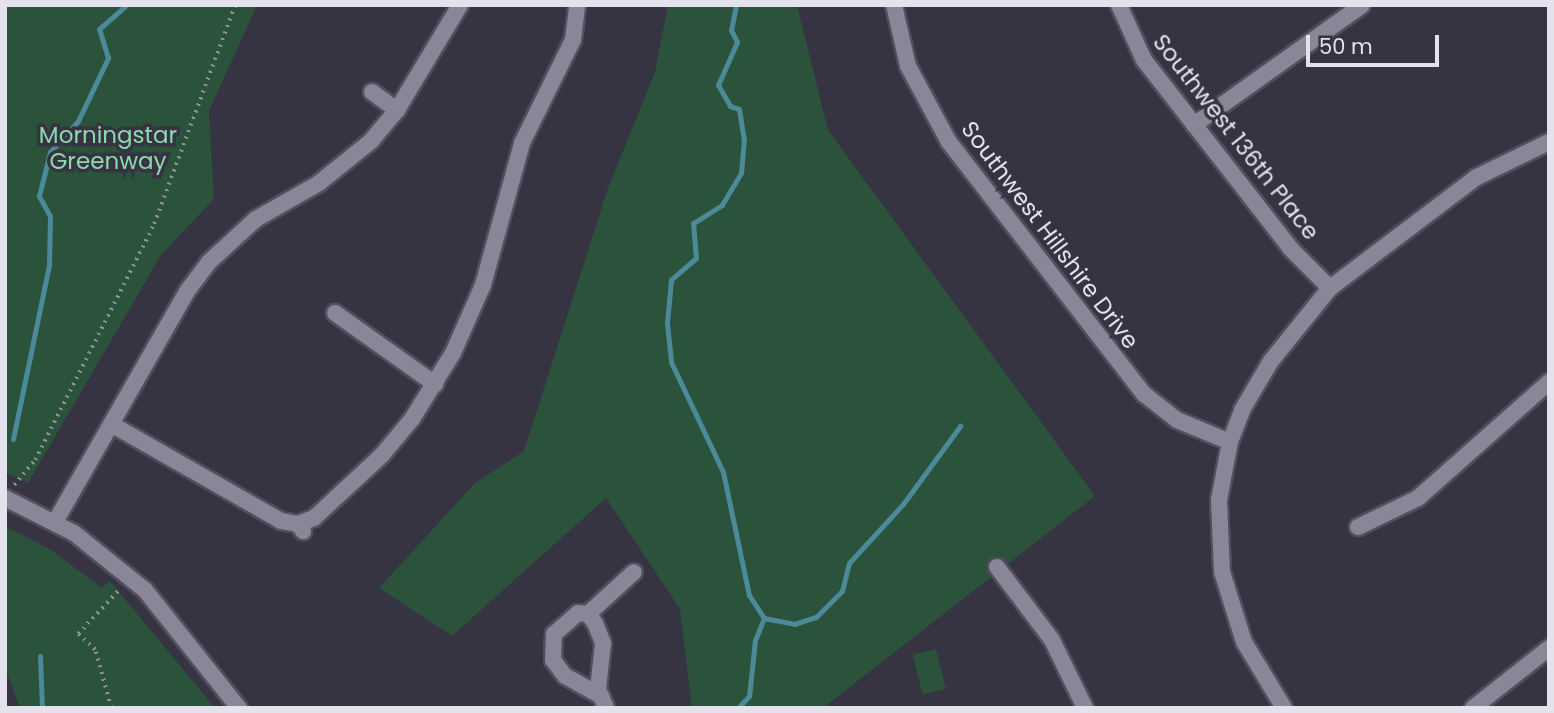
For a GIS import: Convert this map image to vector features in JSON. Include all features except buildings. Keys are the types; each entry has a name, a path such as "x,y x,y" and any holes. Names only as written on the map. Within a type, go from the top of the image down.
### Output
{"street":[{"path":"54,522 209,262 256,219 346,164 397,110 460,5"},
{"path":"111,424 281,521 301,529 314,518 382,455 435,384 483,285 522,143 573,40 577,5"},
{"name":"Southwest Hillshire Drive","path":"894,5 908,66 949,142 1144,394 1177,420 1230,442"},
{"name":"Southwest 136th Place","path":"1119,5 1144,60 1291,249 1330,288"},
{"path":"1194,125 1362,5"},
{"path":"372,92 397,110"},
{"path":"1280,706 1255,664 1235,619 1222,572 1219,536 1219,500 1230,442 1255,385 1330,288 1477,177 1549,142"},
{"path":"335,313 435,384"},
{"path":"1358,527 1418,498 1549,382"},
{"path":"5,497 54,522 105,555 145,590 239,708"},
{"path":"997,567 1052,640 1085,708"},
{"path":"588,614 605,653 602,698 565,676 551,651 554,634 569,617 588,614 634,572"},
{"path":"1473,708 1549,649"}],"path":[{"path":"5,497 35,460 155,224 235,5"},
{"path":"111,708 95,650 78,634 118,591"}],"green space":[{"name":"Morningstar Greenway","path":"5,5 257,5 209,111 214,199 161,255 28,483 5,472"},
{"path":"668,5 797,5 828,130 1095,496 823,708 692,708 680,609 606,498 452,636 379,588 475,483 524,451 608,188 655,72"},
{"path":"5,526 51,550 102,588 110,581 215,708 20,708 5,668"},
{"path":"936,649 946,689 923,695 913,655"}],"waterway":[{"path":"13,439 49,265 50,216 39,196 50,152 78,121 108,58 99,29 127,5"},
{"path":"736,5 731,30 737,42 718,85 730,106 739,109 744,139 741,173 722,205 693,223 696,258 671,280 667,323 671,362 723,472 749,595 764,618 755,640 749,696 738,708"},
{"path":"764,618 794,624 816,617 842,591 849,563 903,504 960,426"},
{"path":"40,656 42,708"}]}
